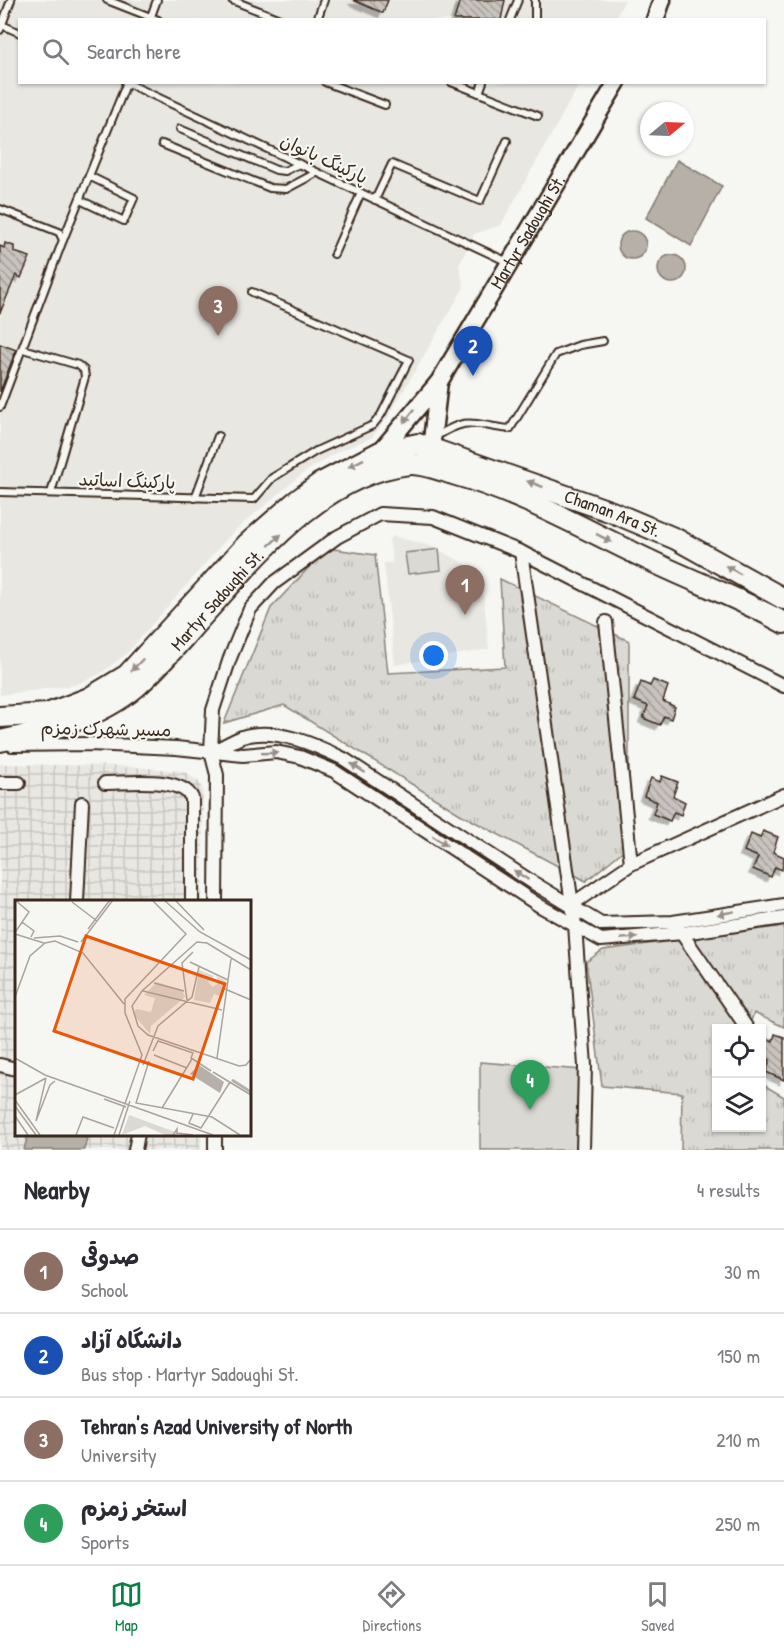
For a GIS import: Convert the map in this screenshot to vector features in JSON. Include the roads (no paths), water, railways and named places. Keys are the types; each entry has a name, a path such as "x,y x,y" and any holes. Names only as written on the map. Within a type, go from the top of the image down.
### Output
{"main road":[{"path":"656,18 662,0"},
{"name":"Martyr Sadoughi St.","path":"380,452 439,382 616,84"},
{"path":"433,451 439,382"},
{"name":"Martyr Sadoughi St.","path":"0,717 47,714 89,698 127,675 247,544 319,484 380,452 418,444 433,451"},
{"name":"Martyr Sadoughi St.","path":"0,743 65,724 97,710 135,688 256,557 327,496 358,479 410,464 433,451"},
{"name":"Chaman Ara St.","path":"433,451 612,512 707,556 784,599"},
{"name":"Chaman Ara St.","path":"433,451 489,484 543,506 639,555 757,608 784,623"},
{"path":"639,555 657,547 654,530"},
{"path":"695,582 687,567 689,561 707,556"}],"street":[{"path":"216,900 217,775 211,752 213,710 230,658 250,609 274,583 337,537 380,514 433,517 521,552 784,686"},
{"path":"521,552 575,925 585,1066 583,1150"},
{"path":"606,622 631,864"},
{"path":"63,745 58,732 65,724"},
{"path":"211,752 243,736 279,735 313,743 344,759 532,882 602,924 673,922 752,908 784,905"},
{"name":"مسیر شهرک زمزم","path":"0,743 165,747 243,755 276,752 300,757 334,771 540,906 601,940 683,933 784,918"},
{"path":"0,783 19,783"},
{"path":"105,783 164,784 180,786 188,791 192,798 192,900"},
{"path":"571,905 631,864 784,795"},
{"path":"77,900 82,803"},
{"path":"750,922 752,908"},
{"path":"673,922 683,933 744,1024"},
{"path":"0,1065 15,1069"},
{"path":"135,1150 138,1135"}],"lane":[{"path":"11,0 1,27 18,32"},
{"path":"107,0 150,18 157,0"},
{"path":"232,0 277,18"},
{"path":"318,18 324,0"},
{"path":"511,18 518,0"},
{"path":"535,0 535,18"},
{"path":"0,407 63,240 126,84"},
{"name":"پارکینگ بانوان","path":"128,84 510,263"},
{"path":"330,84 385,105"},
{"path":"456,84 538,116"},
{"path":"479,93 482,84"},
{"path":"180,129 276,170 285,171 299,164"},
{"path":"375,200 392,164 480,201 507,141"},
{"path":"162,144 270,188 286,189 316,173"},
{"path":"80,200 124,221 134,198 89,176"},
{"path":"334,254 361,193"},
{"path":"0,209 59,232 63,240"},
{"name":"پارکینگ اساتید","path":"0,492 254,499 272,478 281,472 316,451 373,425 381,416 409,360 252,292"},
{"path":"433,451 457,423 472,421 510,429 556,354 580,345 603,341"},
{"path":"23,349 78,365 84,370 86,377 51,494"},
{"path":"195,498 218,436"}],"place":[{"name":"Tehran's Azad University of North","path":"218,336"},
{"name":"دانشگاه آزاد","path":"473,376"},
{"name":"صدوقی","path":"465,615"},
{"name":"استخر زمزم","path":"530,1110"}]}
